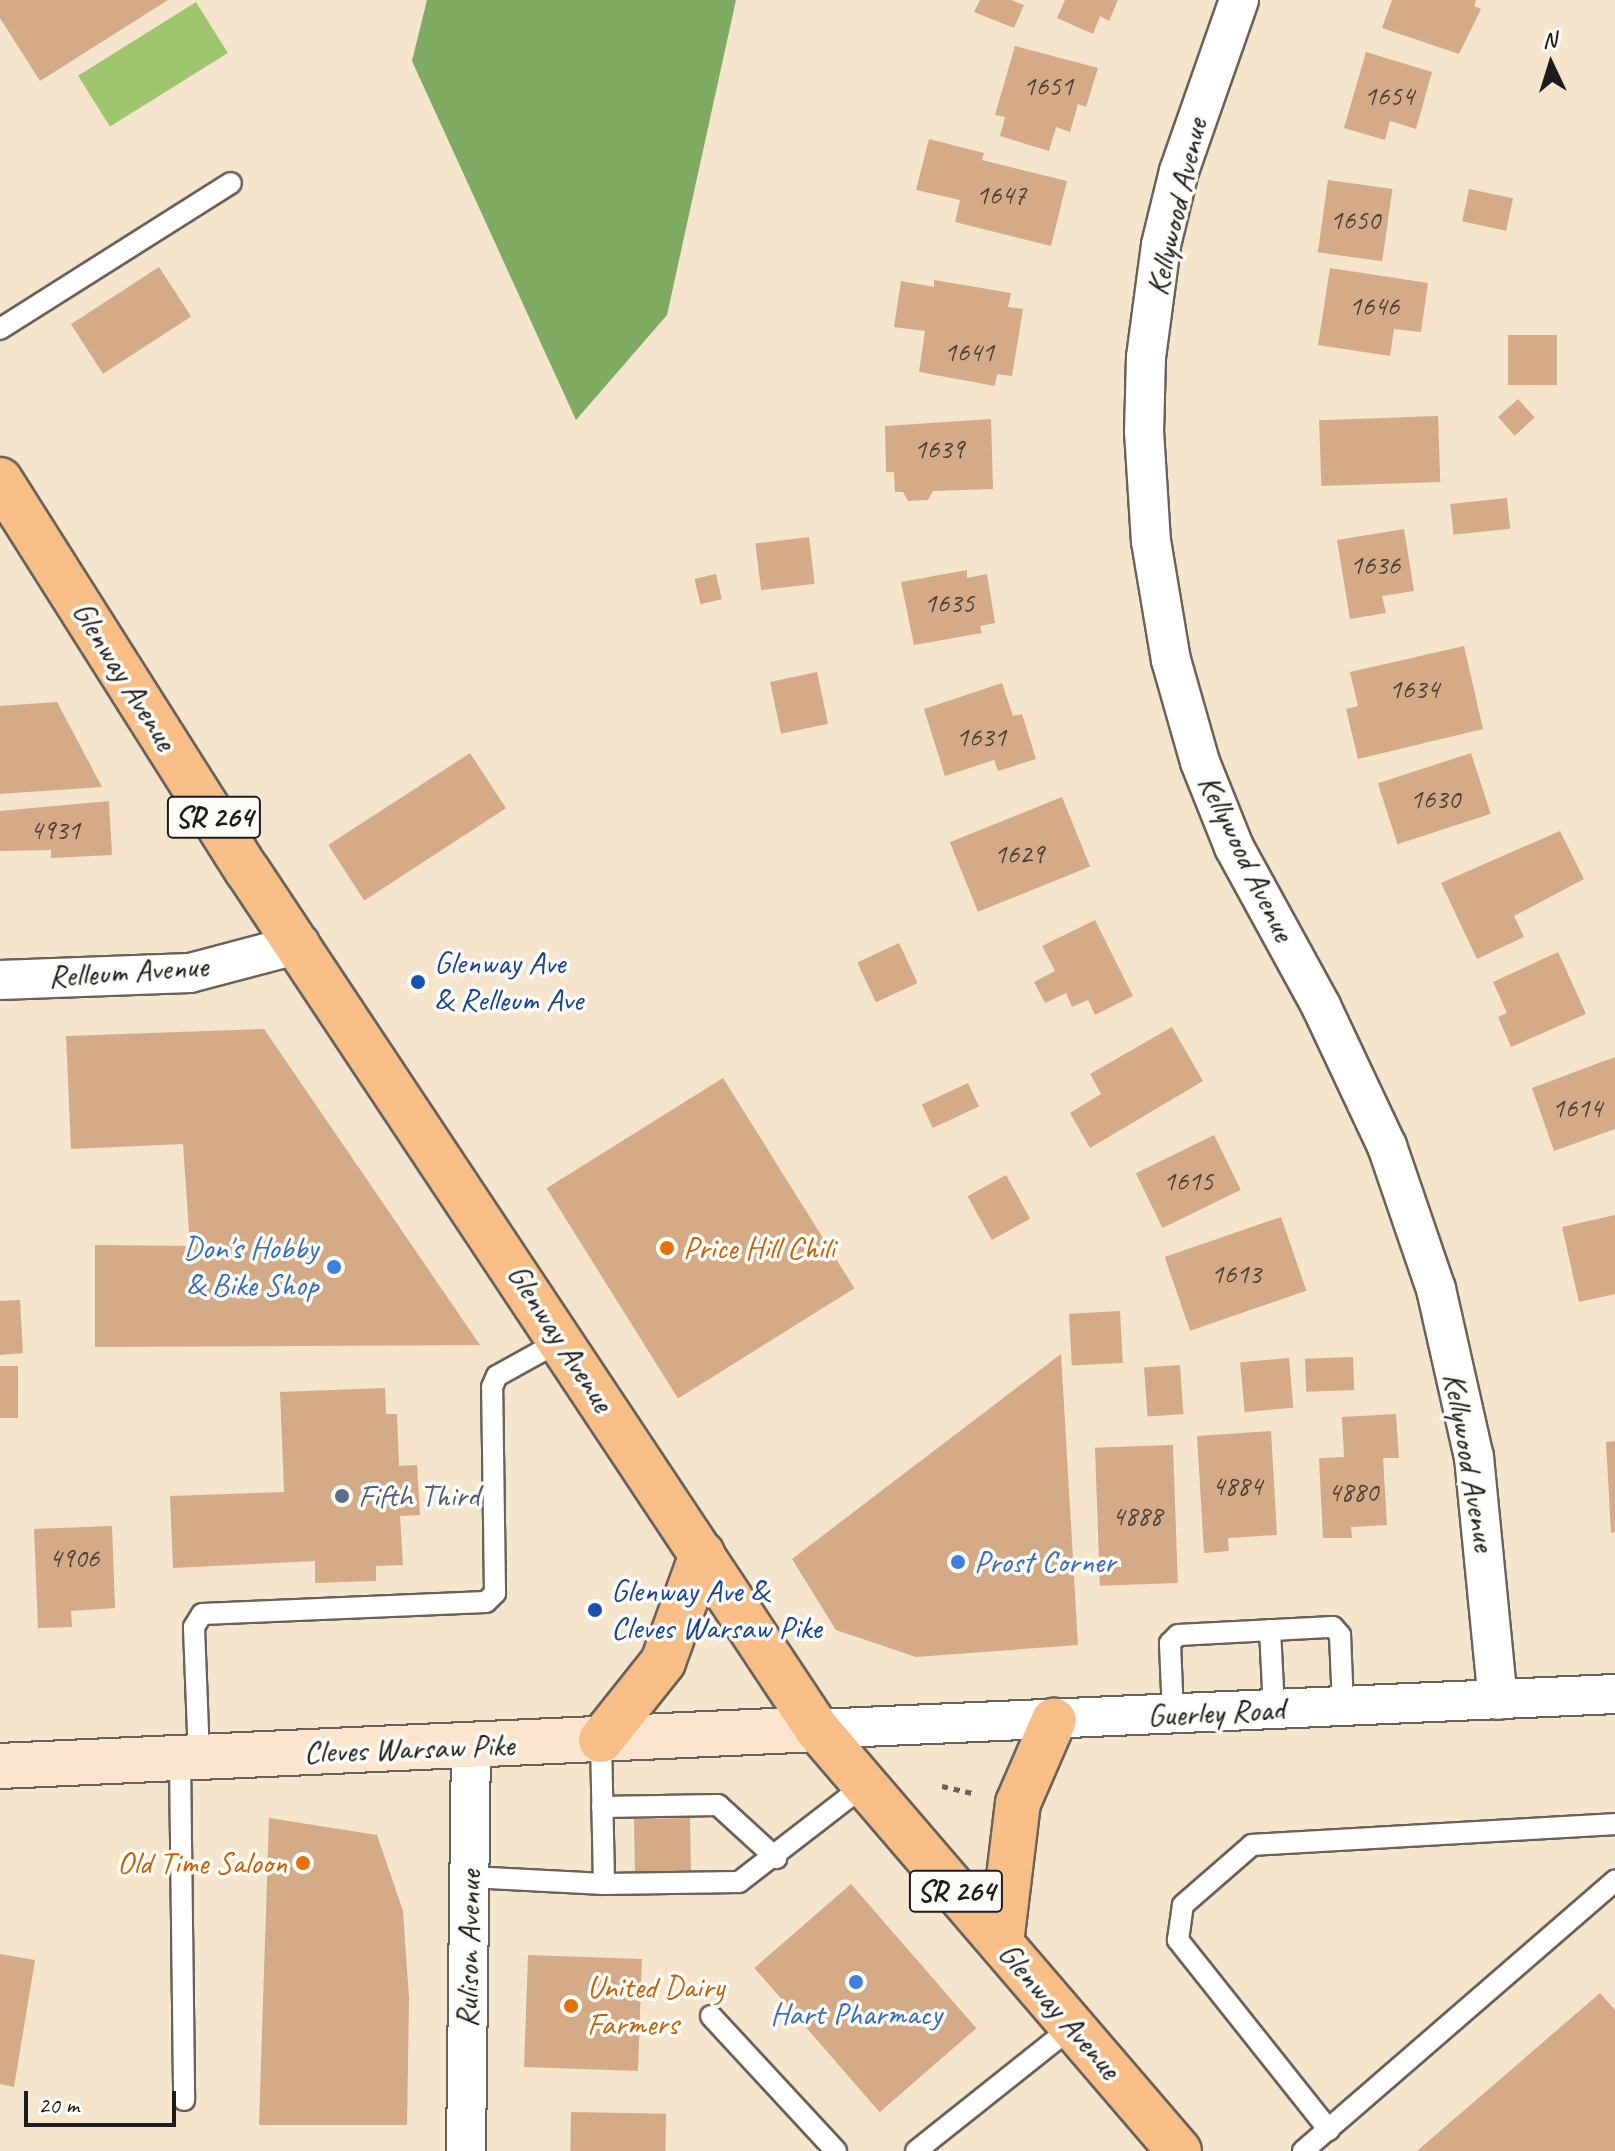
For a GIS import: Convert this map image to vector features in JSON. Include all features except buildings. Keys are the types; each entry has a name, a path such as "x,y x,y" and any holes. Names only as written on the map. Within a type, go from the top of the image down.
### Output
{"main road":[{"name":"Glenway Avenue","path":"0,480 247,870 300,944 817,1729 1179,2151"},
{"path":"601,1740 663,1662 702,1554"},
{"path":"1001,1943 1018,1803 1054,1720"}],"street":[{"name":"Kellywood Avenue","path":"1239,0 1179,171 1161,245 1146,357 1144,431 1151,541 1171,660 1200,762 1234,847 1321,1006 1387,1146 1436,1289 1474,1457 1498,1700"},
{"name":"Relleum Avenue","path":"0,980 190,973 300,944"},
{"name":"Guerley Road","path":"817,1729 1615,1694"},
{"name":"Cleves Warsaw Pike","path":"0,1766 471,1748 817,1729"},
{"name":"Rulison Avenue","path":"466,2151 471,1748"}],"lane":[{"path":"0,329 231,183"},
{"path":"184,2100 194,1627 202,1614 486,1602 495,1593 492,1387 497,1376 562,1340"},
{"path":"1173,1715 1170,1643 1178,1635 1333,1627 1340,1635 1343,1707"},
{"path":"1270,1630 1274,1710"},
{"path":"601,1740 604,1884"},
{"path":"470,1877 604,1884 739,1882 776,1858 866,1784"},
{"path":"602,1807 718,1805 776,1858"},
{"path":"1329,2130 1178,1940 1183,1905 1252,1845 1615,1824"},
{"path":"1303,2151 1615,1881"},
{"path":"711,2016 836,2151"},
{"path":"916,2151 1072,2027"}],"path":[{"path":"942,1790 943,1782"}],"green space":[{"path":"427,0 736,0 667,315 576,420 412,61"},
{"path":"196,2 228,53 110,127 78,76"}],"place":[{"name":"Glenway Ave & Relleum Ave","path":"418,982"},
{"name":"Price Hill Chili","path":"667,1248"},
{"name":"Don's Hobby & Bike Shop","path":"334,1267"},
{"name":"Fifth Third","path":"342,1496"},
{"name":"Prost Corner","path":"958,1562"},
{"name":"Glenway Ave & Cleves Warsaw Pike","path":"595,1610"},
{"name":"Old Time Saloon","path":"303,1863"},
{"name":"Hart Pharmacy","path":"856,1982"},
{"name":"United Dairy Farmers","path":"571,2006"}]}
